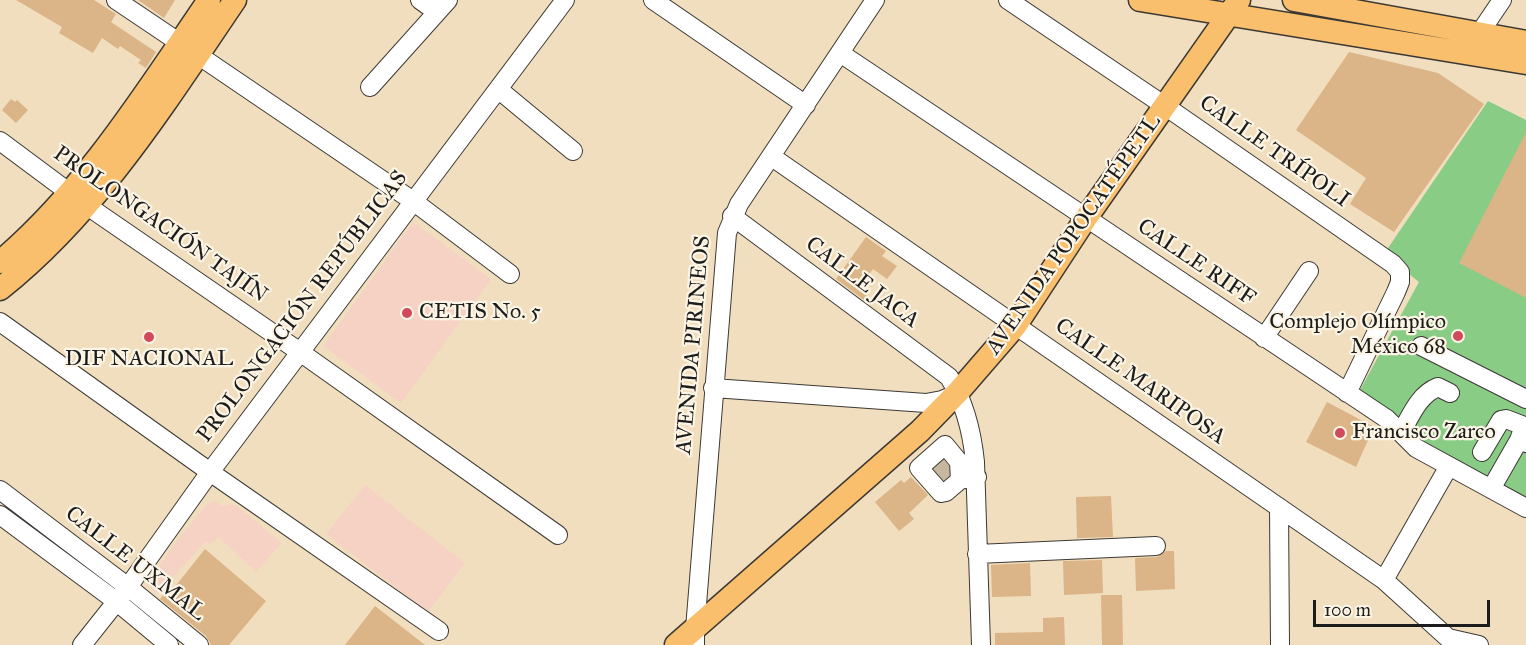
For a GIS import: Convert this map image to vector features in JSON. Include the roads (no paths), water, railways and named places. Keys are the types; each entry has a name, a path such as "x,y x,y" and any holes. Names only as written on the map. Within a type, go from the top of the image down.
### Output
{"main road":[{"path":"0,262 135,146 189,49 209,0"},
{"path":"189,49 235,0"},
{"path":"1140,0 1234,7 1282,23 1526,63"},
{"path":"1294,0 1526,42"},
{"path":"1282,23 1275,11 1280,5 1344,15 1353,11"},
{"name":"AVENIDA POPOCATÉPETL","path":"676,645 695,637 920,431 958,392 1016,325 1086,218 1234,7"},
{"path":"0,289 40,254 77,198"}],"street":[{"path":"116,0 413,201 510,274"},
{"path":"370,87 442,6 420,0"},
{"name":"PROLONGACIÓN REPÚBLICAS","path":"82,645 128,587 210,472 565,0"},
{"path":"653,0 806,105"},
{"name":"AVENIDA PIRINEOS","path":"695,637 727,232 732,216 875,0"},
{"name":"CALLE TRÍPOLI","path":"1008,0 1394,264 1400,272 1400,282 1347,393"},
{"path":"1479,34 1502,0"},
{"name":"CALLE RIFF","path":"840,53 1387,419 1416,448 1526,508"},
{"path":"498,89 573,151"},
{"name":"PROLONGACIÓN TAJÍN","path":"0,141 77,198 300,352 558,535"},
{"name":"CALLE MARIPOSA","path":"772,157 1384,580 1448,638 1479,645"},
{"name":"CALLE JACA","path":"732,216 949,377 958,392"},
{"path":"1264,338 1309,271"},
{"path":"0,322 439,631"},
{"path":"1421,346 1526,399"},
{"path":"1401,434 1423,396 1438,387 1450,393"},
{"path":"714,388 926,403 942,400 958,392 971,433 955,482 944,493 939,492 919,468 945,445 959,462 955,482 977,554 981,645"},
{"path":"1482,452 1501,420 1506,419 1524,432 1491,489"},
{"path":"920,431 937,452"},
{"path":"1384,580 1449,466"},
{"name":"CALLE UXMAL","path":"0,490 128,587 199,645"},
{"path":"1279,507 1280,645"},
{"name":"CALLE UXMAL","path":"0,515 169,645"},
{"name":"CALLE UXMAL","path":"29,537 41,520"},
{"path":"977,554 1156,546"}],"tunnel":[{"path":"936,464 951,483"}],"place":[{"name":"CETIS No. 5","path":"407,313"},
{"name":"Complejo Olímpico México 68","path":"1458,336"},
{"name":"DIF NACIONAL","path":"149,337"},
{"name":"Francisco Zarco","path":"1340,433"}]}
